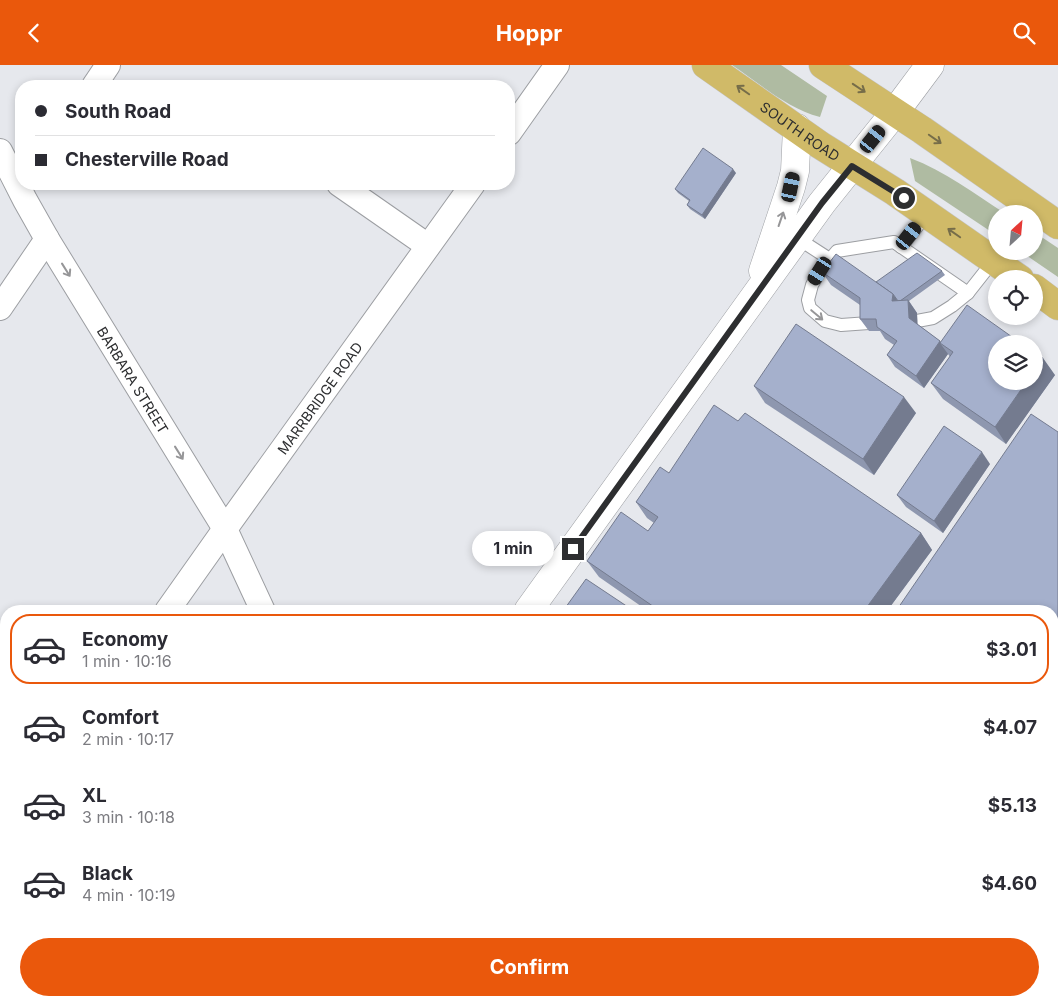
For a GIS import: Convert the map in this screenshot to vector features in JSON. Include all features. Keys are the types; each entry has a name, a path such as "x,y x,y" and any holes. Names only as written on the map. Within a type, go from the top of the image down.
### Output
{"highway":[{"name":"SOUTH ROAD","path":"706,65 797,129 895,192 988,256"},
{"path":"823,65 922,130 1058,225"},
{"name":"SOUTH ROAD","path":"994,260 1008,270"},
{"path":"1043,295 1058,305"}],"main road":[{"path":"532,605 827,197 930,65"},
{"path":"754,298 791,187 795,171 797,129"}],"street":[{"path":"98,80 108,65"},
{"path":"515,124 557,65"},
{"path":"0,140 15,152"},
{"name":"BARBARA STREET","path":"0,151 15,172"},
{"path":"348,190 428,246"},
{"name":"MARRBRIDGE ROAD","path":"171,605 469,190"},
{"name":"BARBARA STREET","path":"30,192 47,239 225,529 260,605"},
{"path":"0,308 47,239"}],"lane":[{"path":"901,247 927,214"},
{"path":"797,239 831,259"},
{"path":"869,323 841,325 825,321 810,308 808,300 812,285 820,271 837,251 894,242 968,293"},
{"path":"917,321 933,318 952,306 968,293 994,260"}],"green space":[{"path":"732,65 781,65 827,96 820,117 785,102"},
{"path":"910,158 948,176 992,205 988,205 988,230 915,181"},
{"path":"1043,238 1058,248 1058,277 1033,260 1043,260"}],"building":[{"path":"703,148 733,169 702,215 687,205 690,200 675,189"},
{"path":"917,253 942,271 898,301 893,294 876,282"},
{"path":"836,254 893,294 892,301 908,300 909,318 940,341 916,376 887,355 897,341 877,327 876,319 860,319 860,298 822,272"},
{"path":"967,305 988,320 988,325 995,325 1009,335 988,335 988,390 1021,390 995,427 931,383 953,352 940,343"},
{"path":"796,324 904,397 863,459 754,386"},
{"path":"714,405 738,421 745,413 921,533 868,605 651,605 587,561 621,512 648,531 658,517 636,502 660,467 669,473"},
{"path":"1031,414 1058,432 1058,605 900,605"},
{"path":"944,426 982,452 934,521 897,495"},
{"path":"586,579 625,605 567,605"}],"route":[{"path":"573,549 822,203 852,166 904,198"}]}
